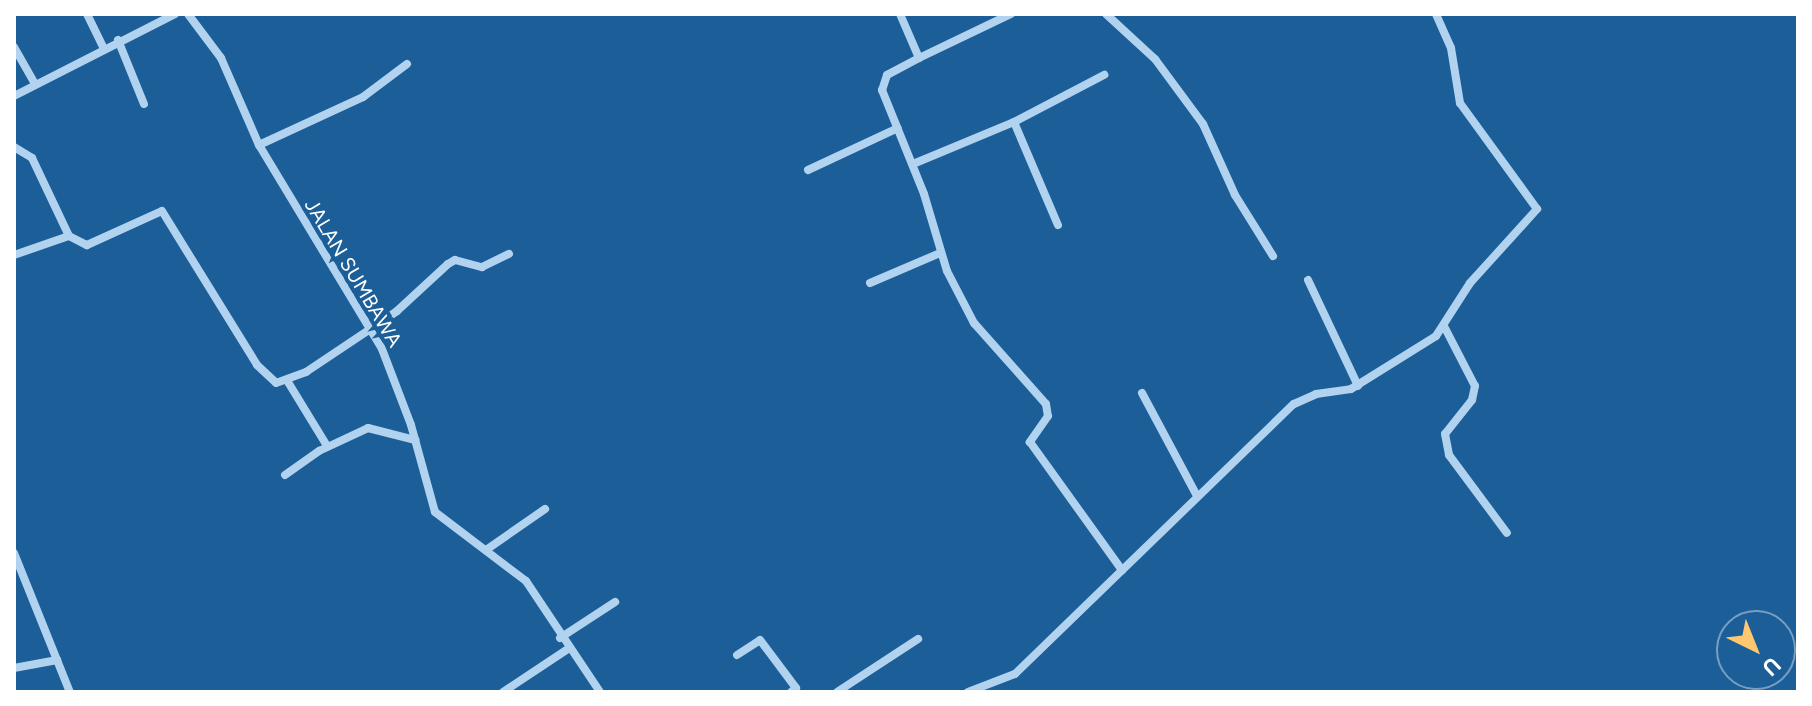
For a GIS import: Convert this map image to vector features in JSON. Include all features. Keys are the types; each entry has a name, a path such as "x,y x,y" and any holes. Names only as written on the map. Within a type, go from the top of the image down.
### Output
{"street":[{"path":"87,14 103,47"},
{"path":"14,96 103,47 175,14"},
{"name":"JALAN SUMBAWA","path":"188,14 221,58 259,145 388,362 415,440 435,512 532,588 560,638 600,692"},
{"path":"900,14 919,58"},
{"path":"1010,14 883,78 882,90 913,164 940,253 974,323 1047,407 1045,421 1029,438 1032,445 1122,570"},
{"path":"1106,14 1155,59 1197,116 1273,256"},
{"path":"972,689 1011,678 1196,494 1301,399 1358,386 1445,328 1470,283 1537,209 1460,103 1451,48 1436,14"},
{"path":"118,40 144,104"},
{"path":"14,47 35,84"},
{"path":"259,145 345,107 407,64"},
{"path":"913,164 1014,122 1104,75"},
{"path":"1014,122 1058,225"},
{"path":"808,170 898,128"},
{"path":"14,147 32,158 69,236 87,245 162,211 261,370 276,383 288,382 370,330 455,260 482,267 509,254"},
{"path":"14,255 69,236"},
{"path":"870,283 940,253"},
{"path":"1308,280 1358,386"},
{"path":"1445,328 1475,386 1472,400 1445,434 1449,455 1507,533"},
{"path":"288,382 327,446"},
{"path":"1142,393 1196,494"},
{"path":"285,475 327,446 368,428 415,440"},
{"path":"486,550 545,509"},
{"path":"14,553 70,692"},
{"path":"560,638 615,602"},
{"path":"839,691 918,639"},
{"path":"737,655 760,640 795,691"},
{"path":"503,692 568,649"},
{"path":"14,668 57,660"}]}
